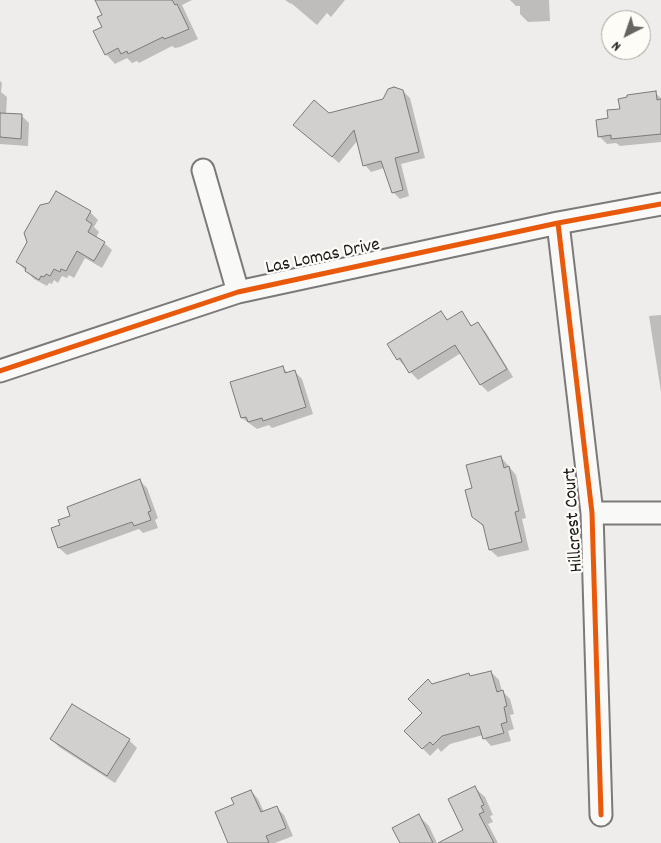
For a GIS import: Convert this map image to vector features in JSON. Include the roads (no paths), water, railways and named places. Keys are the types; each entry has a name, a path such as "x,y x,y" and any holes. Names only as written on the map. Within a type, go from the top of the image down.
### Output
{"street":[{"path":"203,170 238,292"},
{"name":"Las Lomas Drive","path":"0,372 238,292 558,223 661,204"},
{"name":"Hillcrest Court","path":"558,223 592,513 602,815"},
{"path":"592,513 661,513"}]}
